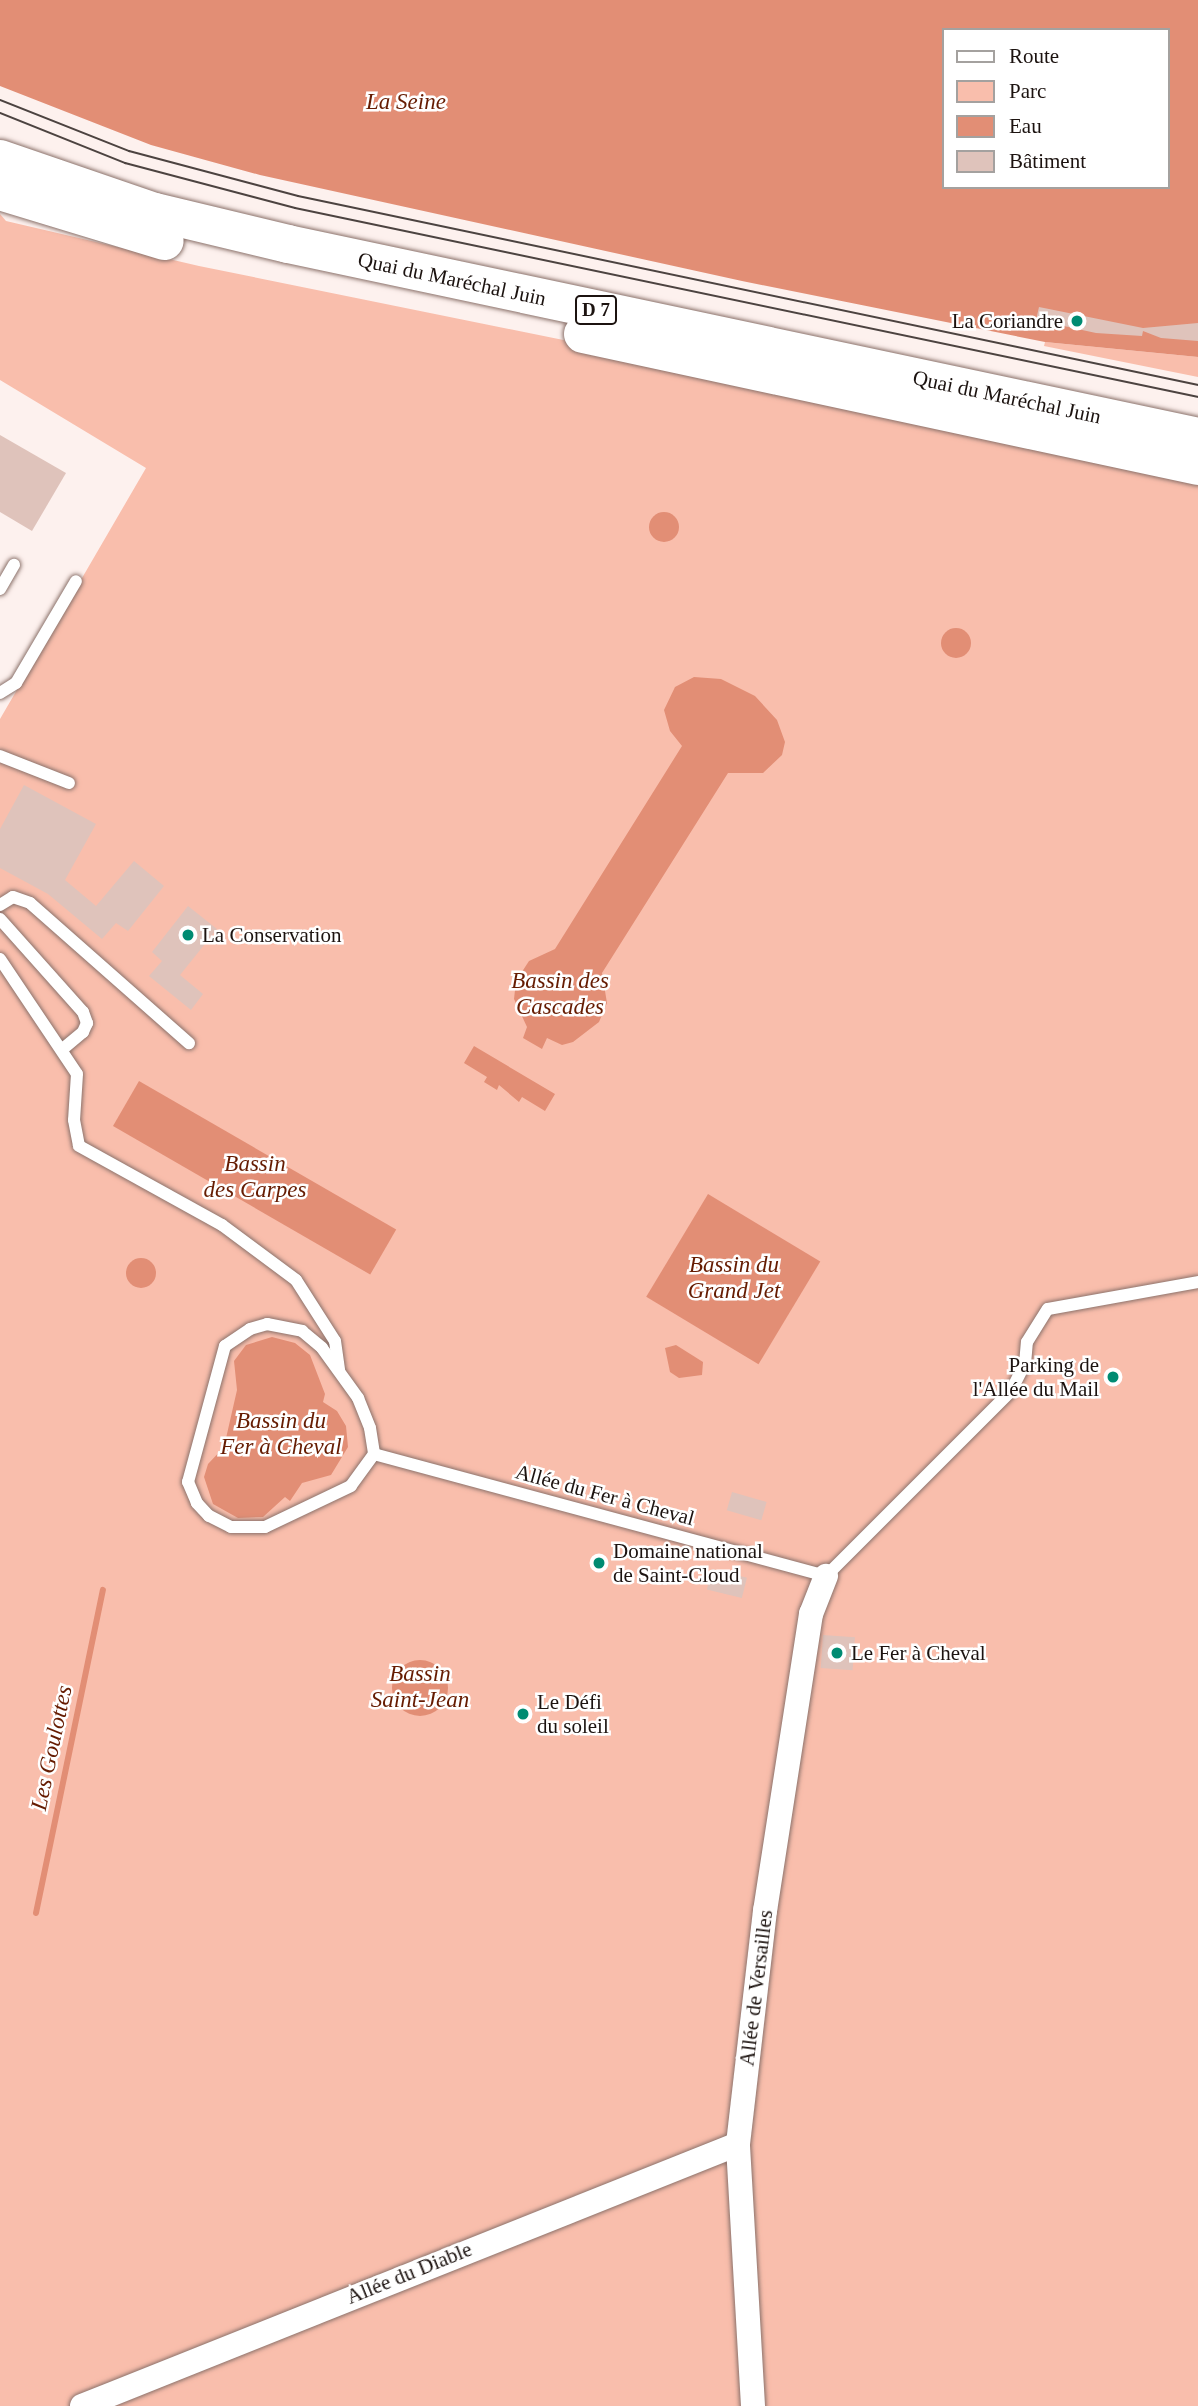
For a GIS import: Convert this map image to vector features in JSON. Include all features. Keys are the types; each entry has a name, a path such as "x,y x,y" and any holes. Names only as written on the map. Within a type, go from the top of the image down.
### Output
{"main road":[{"name":"Quai du Maréchal Juin","path":"0,159 155,212 288,244 1198,437"},
{"name":"Quai du Maréchal Juin","path":"0,191 151,237 281,270 1198,466"}],"street":[{"name":"Allée de Versailles","path":"753,2406 738,2144 765,1911 811,1614 826,1576"},
{"name":"Allée du Diable","path":"82,2406 738,2144"}],"lane":[{"path":"0,589 14,565"},
{"path":"0,693 16,683 76,581"},
{"path":"0,756 69,783"},
{"path":"0,905 13,897 30,903 189,1042"},
{"path":"2,918 83,1012 87,1023 83,1032 63,1049"},
{"path":"0,959 63,1049 77,1074 74,1120 79,1146 222,1224 296,1280 335,1341 339,1371"},
{"path":"826,1576 1011,1391 1025,1364 1027,1342 1048,1309 1198,1282"},
{"path":"267,1324 302,1331 339,1371 366,1418 373,1454 351,1486 265,1527 231,1527 209,1516 197,1503 188,1482 225,1346 267,1324"},
{"name":"Allée du Fer à Cheval","path":"373,1454 826,1576"}],"green space":[{"name":"Domaine national de Saint-Cloud","path":"0,214 6,221 199,266 1198,469 1198,2406 0,2406 0,719 146,468 0,380"},
{"path":"1045,342 1198,357 1198,377 1044,346"}],"water":[{"name":"La Seine","path":"0,0 1198,0 1198,357 1045,342 742,281 260,175 151,145 0,86"},
{"path":"664,512 675,516 679,527 675,538 664,542 653,538 649,527 653,516"},
{"path":"956,628 967,632 971,643 967,654 956,658 945,654 941,643 945,632"},
{"name":"Bassin des Cascades","path":"694,677 721,679 755,696 777,720 785,742 782,755 763,773 728,773 602,973 607,1003 599,1022 573,1042 562,1045 547,1038 542,1049 523,1038 527,1027 514,999 516,981 529,961 555,949 682,746 670,731 664,710 675,687"},
{"path":"474,1046 555,1094 545,1111 522,1097 519,1102 499,1085 497,1090 484,1082 487,1077 464,1063"},
{"name":"Bassin des Carpes","path":"139,1081 396,1230 370,1275 113,1126"},
{"name":"Bassin du Grand Jet","path":"708,1194 820,1261 758,1364 646,1297"},
{"path":"141,1258 152,1262 156,1273 152,1284 141,1288 130,1284 126,1273 130,1262"},
{"name":"Bassin du Fer à Cheval","path":"272,1337 295,1343 310,1355 325,1394 323,1402 337,1411 346,1426 348,1447 331,1475 302,1483 290,1501 285,1497 263,1517 238,1518 213,1504 204,1477 208,1464 224,1447 237,1390 234,1361 246,1345"},
{"path":"676,1345 703,1362 702,1375 679,1378 670,1372 665,1348"},
{"name":"Bassin Saint-Jean","path":"420,1660 431,1662 440,1668 446,1677 446,1699 440,1708 431,1714 420,1716 409,1714 400,1708 394,1699 392,1688 394,1677 400,1668 409,1662"}],"building":[{"path":"1039,307 1143,328 1198,323 1198,341 1161,338 1143,331 1142,336 1096,333 1036,320"},
{"path":"0,435 66,473 32,531 0,512"},
{"path":"24,785 96,824 65,880 96,906 134,861 164,886 128,931 116,923 102,939 48,894 0,868 0,829"},
{"path":"188,906 217,929 180,975 203,994 191,1010 149,976 162,961 152,952"},
{"path":"732,1492 767,1502 761,1520 727,1510"},
{"path":"712,1569 747,1578 742,1598 707,1589"},
{"name":"Le Fer à Cheval","path":"823,1635 855,1637 853,1670 821,1668"}],"waterway":[{"name":"Les Goulottes","path":"36,1913 103,1590"}],"tram line":[{"path":"0,100 129,151 298,196 1198,385"},
{"path":"0,113 125,163 295,208 1198,397"}],"place":[{"name":"La Coriandre","path":"1077,321"},
{"name":"La Conservation","path":"188,935"},
{"name":"Parking de l'Allée du Mail","path":"1113,1377"},
{"name":"Domaine national de Saint-Cloud","path":"599,1563"},
{"name":"Le Fer à Cheval","path":"837,1653"},
{"name":"Le Défi du soleil","path":"523,1714"}]}
